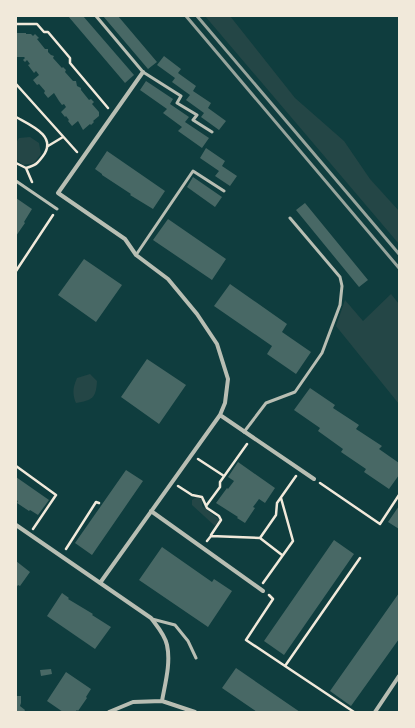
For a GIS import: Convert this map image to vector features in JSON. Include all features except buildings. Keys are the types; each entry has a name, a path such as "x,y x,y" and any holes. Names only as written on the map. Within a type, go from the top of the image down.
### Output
{"street":[{"path":"100,583 220,415 225,403 228,379 217,344 197,314 168,279 136,255 125,239 58,193 143,72"},
{"path":"220,415 314,479"},
{"path":"151,511 262,590"},
{"path":"16,525 151,618 161,631 167,644 167,667 162,701"},
{"path":"375,712 399,676"},
{"path":"109,712 133,702 162,701 195,712"}],"lane":[{"path":"96,16 143,72 181,96 177,102 197,115 193,120 212,132"},
{"path":"136,255 193,171 224,191"},
{"path":"16,181 57,209"},
{"path":"244,432 266,403 295,392 322,353 340,304 342,286 340,277 290,218"},
{"path":"151,618 175,625 188,641 196,658"}],"path":[{"path":"16,24 37,24 44,32 48,32 70,58 70,63 108,108 108,122"},
{"path":"16,84 82,158"},
{"path":"16,117 38,130 46,137 48,146 46,153 36,165 26,168"},
{"path":"48,146 63,137"},
{"path":"16,163 26,168 37,195"},
{"path":"16,271 57,209"},
{"path":"206,506 220,487 220,482 224,476 252,437"},
{"path":"192,454 224,476"},
{"path":"16,466 56,495 29,534"},
{"path":"260,538 276,515 277,503 301,470"},
{"path":"314,479 380,524 399,495"},
{"path":"172,481 192,495 202,497 206,506 219,516 221,520 202,548"},
{"path":"281,498 292,541 282,555 262,590 273,599 246,640 354,712"},
{"path":"61,556 96,502 99,503"},
{"path":"211,536 260,538 282,555"},
{"path":"285,666 360,558"}],"shaded area":[{"path":"205,16 230,16 295,98 344,141 370,179 399,211 399,244"},
{"path":"30,137 39,143 41,154 34,163 23,165 16,159 16,143 19,138"},
{"path":"391,294 399,304 399,404 336,326 345,300 363,321"},
{"path":"90,374 97,381 96,392 92,398 76,403 74,390 77,378"},
{"path":"196,497 202,499 202,506 220,520 215,526 192,505 192,500"}],"railway":[{"path":"186,16 399,268"},
{"path":"197,16 399,254"}]}
